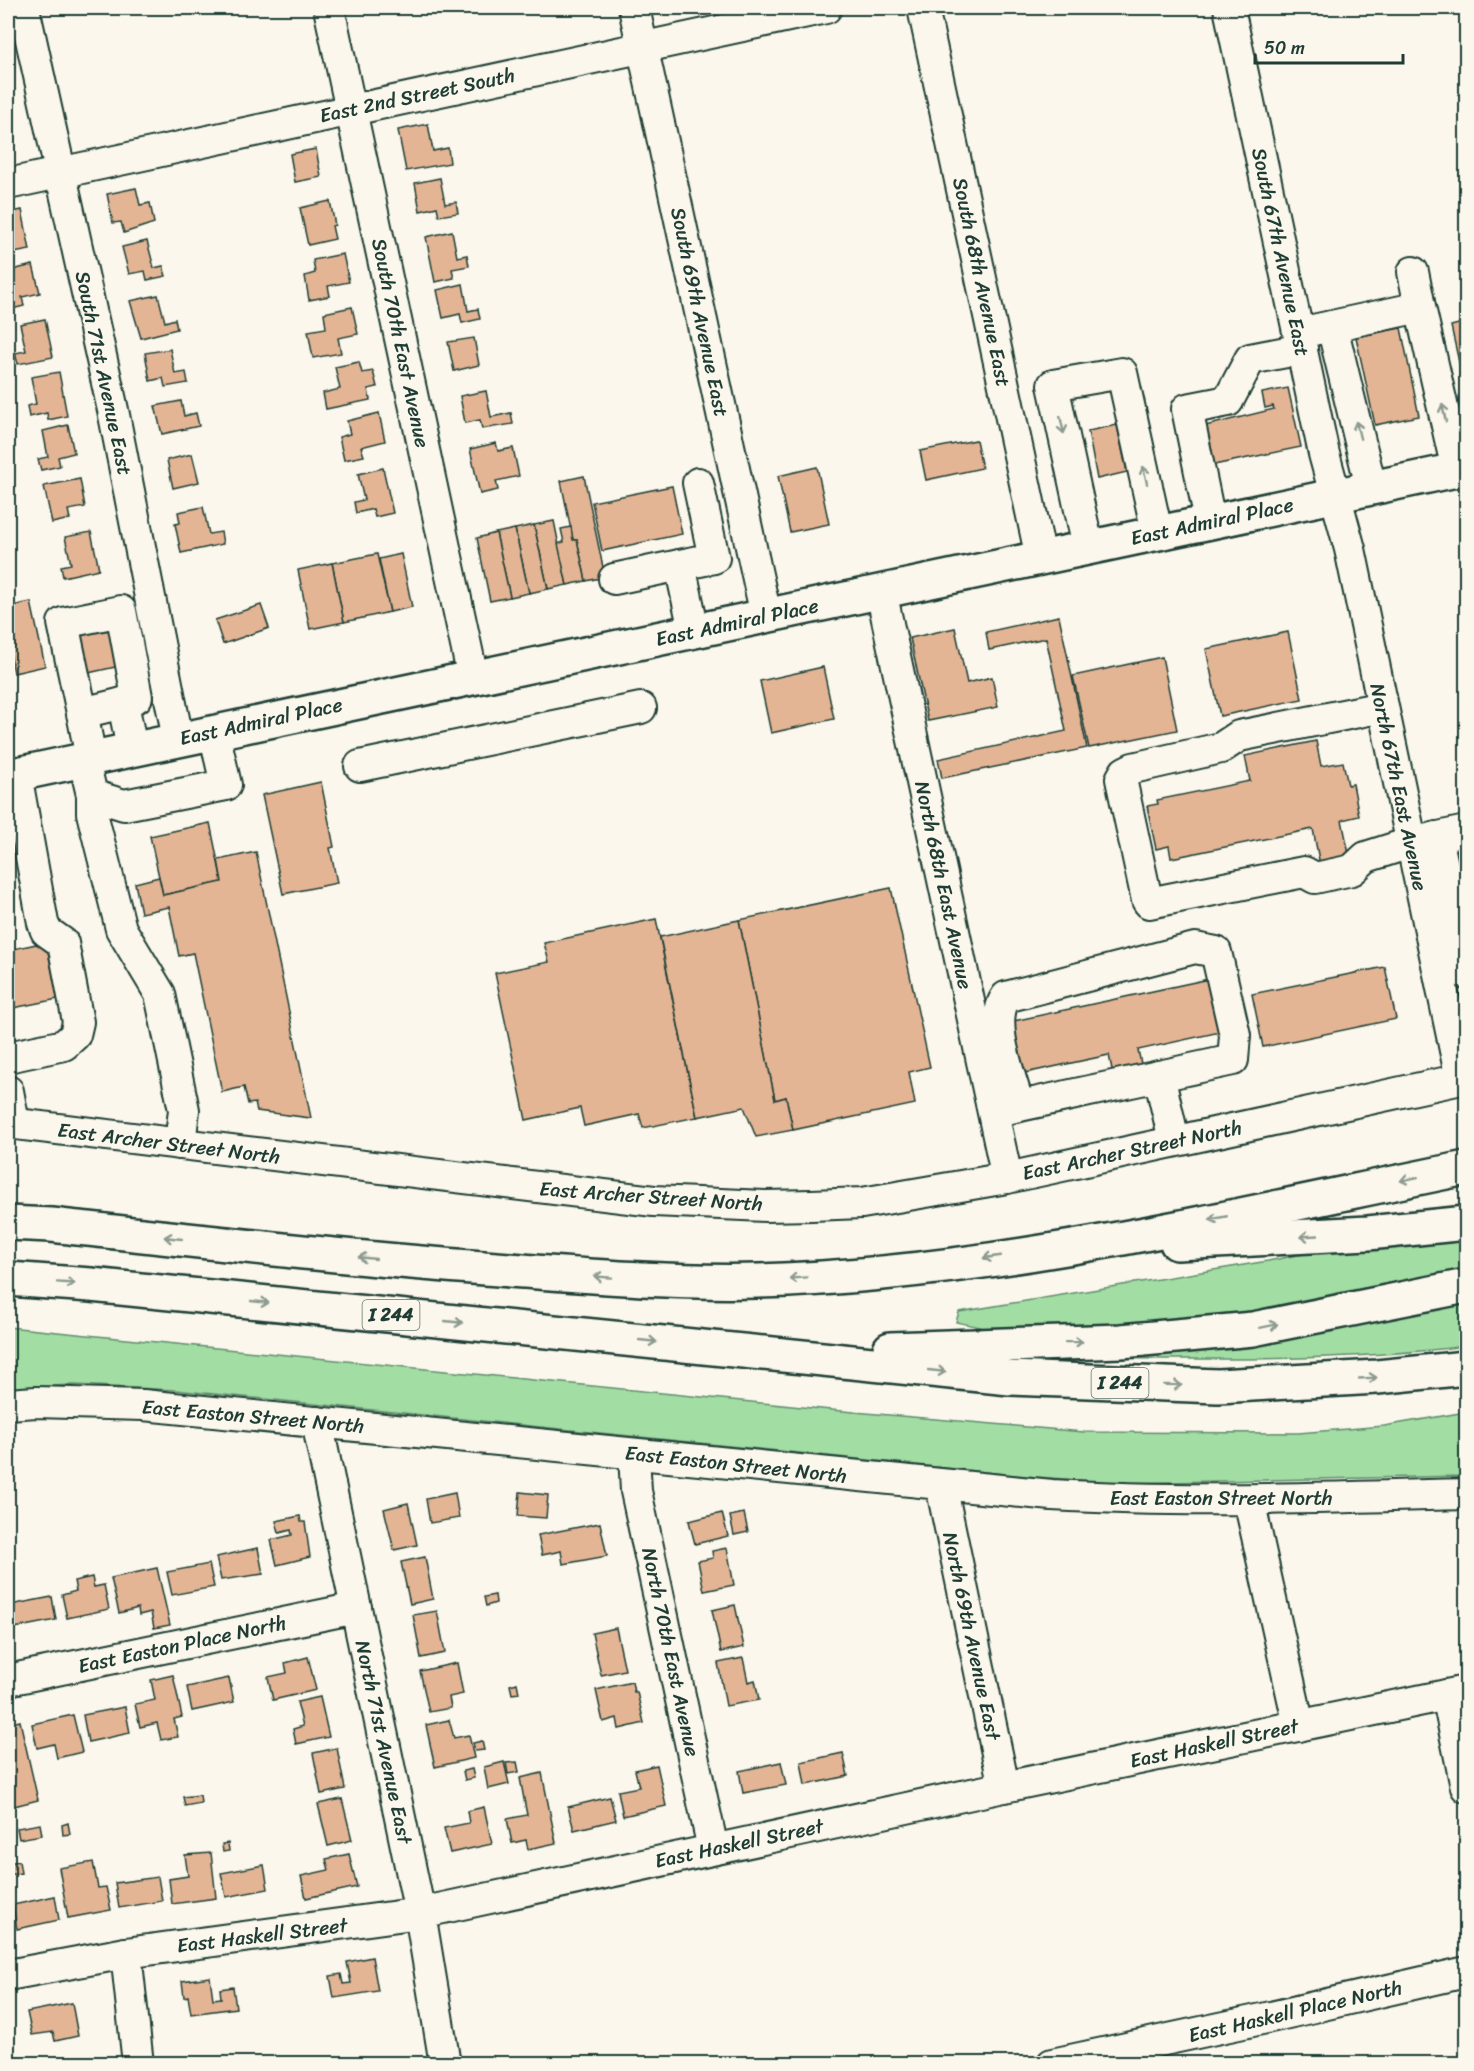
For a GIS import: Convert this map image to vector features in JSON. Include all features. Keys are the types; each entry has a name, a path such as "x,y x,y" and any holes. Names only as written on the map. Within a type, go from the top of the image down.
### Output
{"main road":[{"name":"East Admiral Place","path":"12,775 1462,469"},
{"path":"8,1223 51,1225 425,1264 673,1282 763,1281 899,1270 1050,1250 1467,1168"},
{"path":"1050,1250 1368,1233 1467,1223"},
{"name":"I 244","path":"8,1279 91,1285 1010,1378 1218,1386 1377,1377 1467,1368"},
{"path":"774,1354 1121,1341 1253,1329 1467,1286"}],"street":[{"name":"South 71st Avenue East","path":"24,8 113,410 178,739"},
{"name":"South 70th East Avenue","path":"329,8 473,678"},
{"name":"South 69th Avenue East","path":"634,8 766,616"},
{"name":"East 2nd Street South","path":"8,184 826,8"},
{"name":"South 68th Avenue East","path":"923,8 1041,558"},
{"name":"South 67th Avenue East","path":"1229,8 1335,495"},
{"path":"1413,272 1462,469"},
{"path":"1210,521 1187,408 1228,400 1250,360 1332,326 1420,307"},
{"path":"1332,326 1371,488"},
{"path":"1006,395 1122,373 1157,532"},
{"path":"1053,385 1088,547"},
{"path":"614,579 714,558 698,483"},
{"name":"North 67th East Avenue","path":"1335,495 1350,549 1383,707 1424,840 1454,990 1464,1079"},
{"path":"708,531 746,523"},
{"path":"680,566 694,631"},
{"name":"North 68th East Avenue","path":"881,591 1006,1109 1007,1178"},
{"path":"82,713 123,703 137,697 121,611 63,623 82,713 92,813 121,929 160,994 184,1110 180,1144"},
{"path":"123,703 132,749"},
{"path":"1383,707 1239,736 1221,748 1132,768 1125,772 1121,779 1149,903 1304,872 1315,878 1352,870 1366,857 1424,840 1467,831"},
{"path":"360,766 640,708"},
{"path":"92,795 124,805 226,785 214,732"},
{"path":"8,1057 64,1045 75,1035 78,1022 63,943 46,931 43,923 12,775"},
{"path":"1424,840 1467,974"},
{"path":"1195,948 1216,952 1235,1035 1233,1060 1160,1076 1006,1109 997,1023 999,1006 1006,997 1195,948"},
{"path":"1160,1076 1174,1140"},
{"name":"East Archer Street North","path":"11,1123 449,1178 706,1204 765,1206 862,1203 1007,1178 1464,1079"},
{"path":"8,1091 11,1123"},
{"name":"East Easton Street North","path":"8,1404 36,1402 143,1405 941,1485 1108,1498 1249,1500 1467,1494"},
{"name":"North 71st Avenue East","path":"317,1422 420,1913 445,2064"},
{"name":"North 70th East Avenue","path":"634,1454 636,1491 713,1849"},
{"name":"North 69th Avenue East","path":"941,1485 1004,1787"},
{"path":"1249,1500 1299,1726"},
{"name":"East Easton Place North","path":"8,1680 356,1608"},
{"path":"1457,1693 1467,1786"},
{"name":"East Haskell Street","path":"8,1975 126,1953 420,1913 1004,1787 1457,1693"},
{"path":"126,1953 138,2064"},
{"name":"East Haskell Place North","path":"1052,2064 1250,2022 1467,1972"}],"green space":[{"path":"1466,1237 1466,1278 1253,1318 1004,1332 956,1322 959,1312 1268,1261 1363,1242"},
{"path":"1466,1303 1466,1346 1316,1358 1065,1358 1313,1333"},
{"path":"8,1327 831,1410 1084,1432 1298,1433 1384,1426 1466,1412 1466,1476 1121,1483 1036,1477 175,1390 74,1385 8,1388"}],"building":[{"path":"428,124 433,151 448,148 450,163 406,171 398,130"},
{"path":"316,149 321,177 295,182 290,154"},
{"path":"440,178 445,204 456,202 458,213 439,216 437,207 420,211 415,183"},
{"path":"136,188 140,205 150,203 154,223 124,233 121,222 113,223 107,194"},
{"path":"330,201 335,225 332,226 335,239 308,245 300,208"},
{"path":"22,210 30,250 8,254 8,213"},
{"path":"452,231 457,257 467,255 469,266 452,269 454,278 435,282 426,237"},
{"path":"147,241 154,268 163,266 166,276 147,280 145,271 129,274 122,247"},
{"path":"343,254 349,282 328,286 330,296 309,300 305,276 315,273 313,260"},
{"path":"33,265 40,293 22,297 24,306 8,310 8,290 12,289 8,271"},
{"path":"463,284 468,311 478,309 480,319 462,323 460,314 443,318 437,290"},
{"path":"158,295 165,322 175,319 177,329 141,338 130,301"},
{"path":"352,307 358,334 338,338 341,353 313,358 308,331 326,328 324,313"},
{"path":"45,319 53,357 18,364 15,353 26,351 20,324"},
{"path":"1466,322 1466,375 1462,376 1451,326"},
{"path":"1401,328 1419,416 1375,425 1356,337"},
{"path":"474,338 479,365 454,371 448,342"},
{"path":"170,349 175,374 186,372 188,383 165,387 163,378 150,381 145,353"},
{"path":"359,362 362,373 373,371 377,387 368,389 370,400 326,409 323,393 340,389 335,367"},
{"path":"59,372 67,416 48,420 47,413 29,417 27,406 36,404 31,377"},
{"path":"1288,388 1301,447 1209,466 1201,427 1274,409 1273,406 1265,408 1262,393"},
{"path":"486,391 491,417 511,413 513,424 482,429 480,420 465,423 460,396"},
{"path":"181,401 184,416 196,413 199,426 162,434 155,406"},
{"path":"379,413 385,441 361,447 364,456 344,460 339,437 350,434 347,421"},
{"path":"68,425 74,453 58,457 60,466 41,470 38,459 48,457 43,431"},
{"path":"1117,425 1127,472 1097,479 1088,431"},
{"path":"976,440 982,468 926,480 920,451"},
{"path":"496,443 498,451 513,448 519,476 496,481 498,490 480,494 470,449"},
{"path":"192,454 199,482 173,488 167,460"},
{"path":"817,467 829,524 790,532 778,476"},
{"path":"383,468 393,513 375,517 373,509 356,513 354,502 364,500 358,474"},
{"path":"584,476 605,577 586,581 577,540 573,540 561,481"},
{"path":"80,479 85,507 68,510 70,519 52,523 44,486"},
{"path":"672,486 682,534 602,551 592,502"},
{"path":"203,507 209,534 221,532 223,544 181,553 175,524 180,523 178,512"},
{"path":"554,521 567,585 548,589 534,525"},
{"path":"534,525 548,589 529,593 515,529"},
{"path":"571,527 573,540 577,540 586,581 567,585 558,544 564,542 561,529"},
{"path":"515,529 529,593 510,597 496,533"},
{"path":"91,532 99,569 63,577 61,566 71,564 65,537"},
{"path":"496,533 510,597 490,601 477,538"},
{"path":"377,554 390,612 344,622 332,563"},
{"path":"401,554 412,607 390,612 379,559"},
{"path":"332,563 344,622 310,629 298,570"},
{"path":"31,602 45,666 14,673 8,642 8,607"},
{"path":"261,605 269,628 223,644 215,620"},
{"path":"1059,616 1087,748 942,778 938,759 1066,731 1046,638 989,650 986,632"},
{"path":"112,627 120,666 88,673 80,634"},
{"path":"955,628 967,683 992,677 998,707 928,721 910,638"},
{"path":"1288,632 1302,699 1220,716 1206,649"},
{"path":"1162,657 1177,730 1089,748 1073,676"},
{"path":"823,667 834,719 771,733 760,681"},
{"path":"1316,741 1321,766 1343,762 1348,785 1353,784 1359,816 1342,820 1350,859 1320,865 1313,829 1171,858 1169,846 1156,849 1147,806 1158,804 1157,800 1250,781 1245,756"},
{"path":"321,782 334,847 330,848 337,883 283,894 262,795"},
{"path":"210,823 222,882 163,895 150,836"},
{"path":"1466,839 1466,865 1461,840"},
{"path":"256,852 311,1118 257,1111 255,1103 248,1104 244,1087 222,1092 193,953 179,956 169,907 141,913 135,883 159,877 163,895 222,882 218,860"},
{"path":"891,888 930,1067 909,1072 915,1104 793,1130 786,1097 775,1100 739,920"},
{"path":"656,919 697,1117 643,1128 639,1114 584,1126 580,1108 526,1120 495,973 549,962 544,943"},
{"path":"739,920 775,1100 786,1097 793,1130 756,1137 744,1107 697,1117 660,937"},
{"path":"46,942 58,999 8,1009 8,950"},
{"path":"1385,967 1396,1019 1263,1047 1252,994"},
{"path":"1209,979 1220,1032 1138,1050 1142,1068 1113,1074 1109,1055 1020,1074 1009,1022"},
{"path":"520,1492 548,1495 546,1518 518,1516"},
{"path":"455,1493 459,1518 430,1523 426,1499"},
{"path":"408,1503 417,1545 394,1550 384,1509"},
{"path":"722,1513 728,1536 695,1544 689,1521"},
{"path":"744,1513 748,1532 734,1535 730,1516"},
{"path":"300,1516 301,1522 305,1522 310,1557 277,1565 271,1540 292,1535 291,1530 279,1533 276,1521"},
{"path":"600,1523 607,1556 563,1564 561,1551 542,1555 538,1535"},
{"path":"258,1548 263,1574 221,1580 216,1557"},
{"path":"727,1548 734,1585 704,1591 698,1561 713,1558 712,1551"},
{"path":"425,1557 433,1599 410,1604 401,1562"},
{"path":"209,1564 214,1587 172,1595 167,1572"},
{"path":"157,1568 170,1625 154,1628 151,1612 139,1615 138,1608 119,1613 111,1578"},
{"path":"92,1577 94,1587 104,1585 109,1609 67,1618 62,1595 76,1591 74,1581"},
{"path":"495,1595 496,1603 486,1606 484,1597"},
{"path":"52,1597 56,1620 14,1628 10,1605"},
{"path":"735,1605 744,1647 721,1652 712,1610"},
{"path":"437,1611 445,1653 421,1658 413,1615"},
{"path":"616,1628 625,1670 601,1675 592,1633"},
{"path":"308,1657 316,1690 273,1700 268,1677 287,1673 285,1663"},
{"path":"743,1658 748,1682 755,1680 759,1700 726,1706 718,1663"},
{"path":"457,1663 463,1694 449,1697 451,1708 429,1712 420,1671"},
{"path":"173,1675 182,1717 174,1719 178,1737 161,1740 157,1723 140,1727 135,1704 155,1700 151,1680"},
{"path":"229,1678 234,1702 192,1711 187,1687"},
{"path":"632,1682 634,1692 637,1692 644,1723 619,1729 617,1718 603,1722 596,1690"},
{"path":"517,1683 519,1693 512,1694 510,1685"},
{"path":"320,1697 329,1737 296,1744 293,1729 303,1726 297,1702"},
{"path":"125,1707 130,1733 88,1742 83,1715"},
{"path":"73,1715 82,1752 57,1758 54,1744 37,1748 32,1724"},
{"path":"449,1720 454,1738 469,1735 474,1758 435,1767 426,1725"},
{"path":"20,1721 38,1800 14,1806 8,1778 8,1724"},
{"path":"482,1741 484,1750 475,1751 473,1743"},
{"path":"337,1748 345,1789 321,1794 313,1753"},
{"path":"843,1753 848,1776 805,1785 801,1762"},
{"path":"504,1762 509,1784 488,1789 484,1767"},
{"path":"517,1762 519,1772 508,1774 506,1763"},
{"path":"781,1762 786,1785 743,1793 739,1771"},
{"path":"657,1765 666,1806 623,1816 618,1791 639,1787 635,1770"},
{"path":"472,1769 474,1778 465,1780 463,1771"},
{"path":"542,1773 556,1843 528,1849 526,1840 512,1843 507,1819 527,1815 520,1778"},
{"path":"200,1795 201,1803 185,1806 183,1797"},
{"path":"610,1797 616,1820 574,1830 568,1807"},
{"path":"342,1799 352,1840 328,1846 318,1804"},
{"path":"484,1807 492,1844 450,1853 444,1828 469,1823 467,1811"},
{"path":"68,1823 70,1834 63,1835 62,1825"},
{"path":"40,1824 42,1835 19,1839 17,1828"},
{"path":"228,1843 229,1851 223,1852 222,1844"},
{"path":"211,1853 216,1898 172,1904 169,1879 188,1876 185,1855"},
{"path":"349,1854 357,1887 306,1898 301,1876 329,1870 326,1859"},
{"path":"19,1861 21,1873 8,1875 8,1863"},
{"path":"93,1862 98,1888 106,1887 111,1910 68,1918 59,1868"},
{"path":"264,1865 268,1889 226,1897 221,1873"},
{"path":"158,1877 162,1901 119,1908 115,1883"},
{"path":"55,1896 59,1920 17,1929 13,1905"},
{"path":"372,1957 378,1991 334,1998 330,1976 341,1974 343,1984 351,1983 347,1962"},
{"path":"210,1977 213,1999 221,1998 220,1989 233,1987 236,2008 191,2014 188,1996 184,1997 182,1981"},
{"path":"72,2003 78,2036 55,2041 53,2032 32,2035 27,2012"}]}
